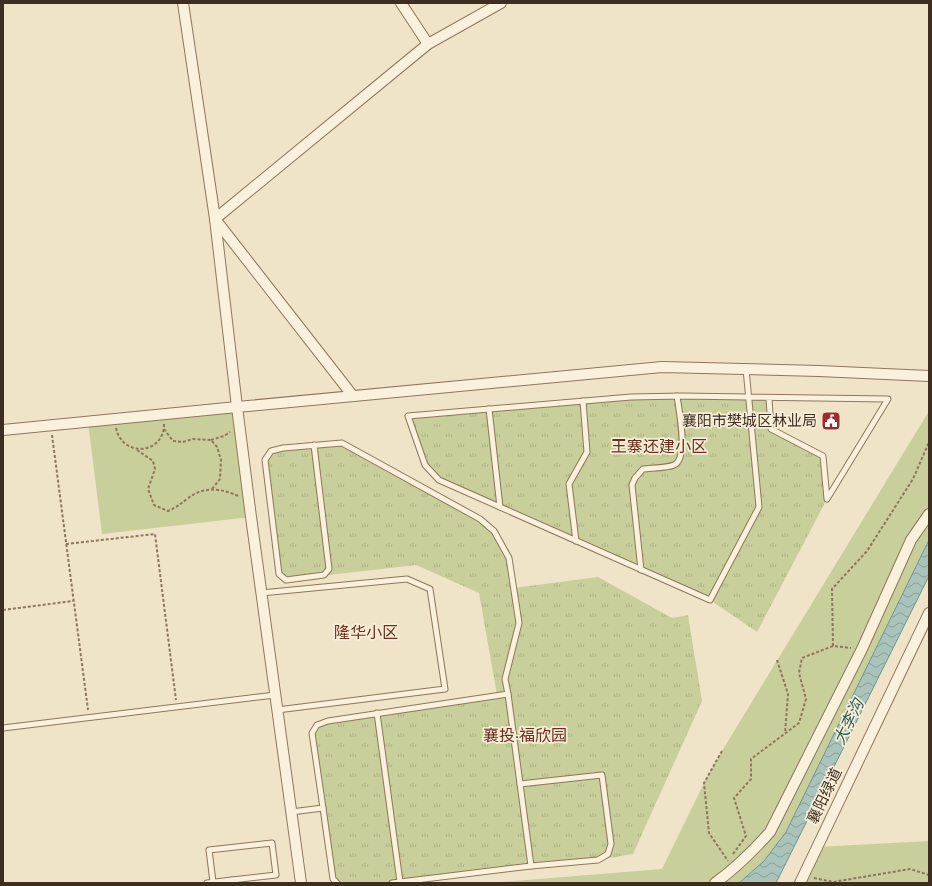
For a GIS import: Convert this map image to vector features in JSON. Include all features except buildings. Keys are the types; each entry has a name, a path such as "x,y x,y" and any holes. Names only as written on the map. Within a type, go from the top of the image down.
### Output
{"street":[{"path":"183,3 215,219 249,503 301,883"},
{"path":"400,3 428,44"},
{"path":"215,219 428,44 501,3"},
{"path":"215,219 353,396"},
{"path":"3,430 662,367 929,376"},
{"path":"715,883 748,856 770,832 862,649 911,540 929,514"},
{"name":"襄阳绿道","path":"801,880 929,613"}],"lane":[{"path":"746,369 748,398 759,507 710,600 439,480 425,465 408,416 631,397 677,396 748,398 769,398 801,398 888,399 827,499 823,456 771,429 769,398"},
{"path":"641,570 632,485 635,478 643,469 673,465 680,460 682,449 677,396"},
{"path":"576,541 569,484 587,452 583,401"},
{"path":"489,409 500,507"},
{"path":"314,445 329,570 324,575 286,580 279,574 265,460 271,451 282,448 314,445 342,443 480,519 494,531 509,558 519,623 506,679 531,866"},
{"path":"261,593 407,579 430,589 445,689 277,710"},
{"path":"338,883 333,879 312,733 317,725 328,721 508,694"},
{"path":"3,728 275,695"},
{"path":"378,713 400,882"},
{"path":"392,883 531,866 598,860 608,854 611,844 602,775 520,784"},
{"path":"291,812 323,808"},
{"path":"207,883 232,882 276,875 272,843 209,850 213,882"}],"path":[{"path":"137,450 149,448 160,440 164,429 164,414"},
{"path":"114,419 117,433 125,443 153,461 155,469 148,489 154,505 168,511 179,506 187,498 202,491 212,489 227,491 249,503"},
{"path":"164,429 173,441 183,442 193,438 211,440 224,436 236,428 239,422"},
{"path":"50,425 89,718"},
{"path":"211,440 217,447 222,460 220,479 212,489"},
{"path":"833,646 832,590 867,551 913,479 929,442"},
{"path":"66,544 155,534 177,707"},
{"path":"3,610 73,601"},
{"path":"728,861 746,836 734,798 751,779 751,759 799,723 806,699 799,673 802,658 833,646 862,649"},
{"path":"777,660 788,694 785,734"},
{"path":"722,751 704,783 709,833 728,861 730,872"},
{"path":"801,880 833,882 910,869 929,875"}],"green space":[{"path":"631,397 769,398 771,429 823,456 827,499 757,632 710,600 439,480 425,465 408,416"},
{"path":"237,407 251,517 102,534 88,422"},
{"path":"929,411 929,540 786,832 764,861 739,883 488,883 662,869 704,783 722,751"},
{"path":"342,443 480,519 494,531 509,558 514,588 598,577 672,618 688,615 702,701 633,854 598,860 392,883 337,883 333,879 312,733 317,725 497,695 479,593 416,565 286,580 279,574 265,460 271,451"},
{"path":"929,841 929,883 801,883 816,847"}],"water":[{"name":"大李沟","path":"929,540 929,576 776,883 739,883 764,861 786,832"}],"place":[{"name":"襄阳市樊城区林业局","path":"831,421"}],"district":[{"name":"王寨还建小区","path":"659,447"},
{"name":"隆华小区","path":"366,633"},
{"name":"襄投·福欣园","path":"525,736"}]}
